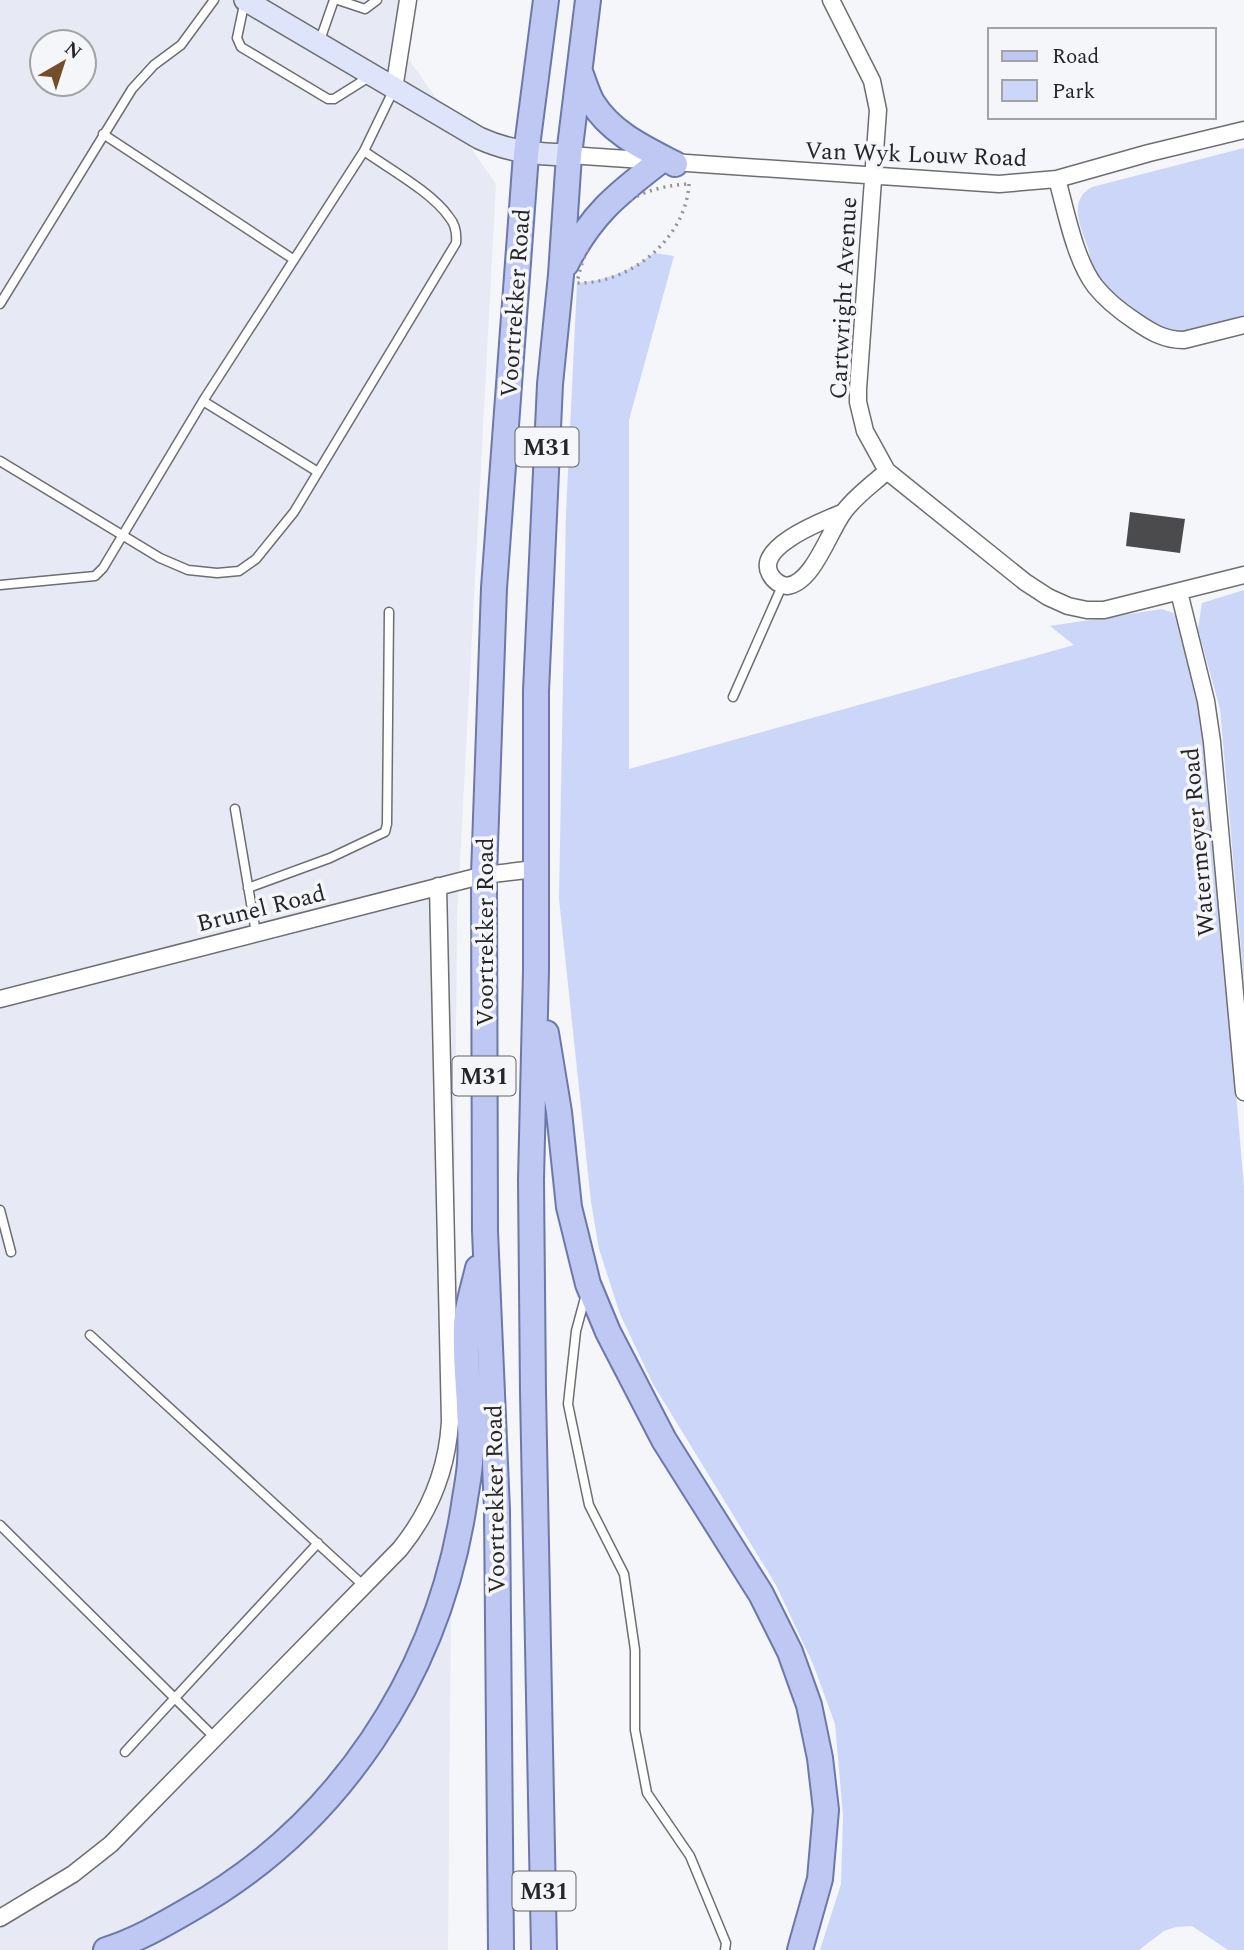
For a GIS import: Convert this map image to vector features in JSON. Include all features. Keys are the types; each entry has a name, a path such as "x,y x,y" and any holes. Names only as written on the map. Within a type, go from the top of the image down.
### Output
{"main road":[{"path":"245,0 479,138 526,154 569,155"},
{"name":"Voortrekker Road","path":"501,1950 497,1510 485,1231 484,874 494,587 526,154 546,0"},
{"name":"Voortrekker Road","path":"544,1950 531,1194 536,970 536,677 550,384 569,155 588,0"},
{"path":"561,275 586,228 614,198 667,163 611,125 591,101 579,68"},
{"path":"536,970 559,1112 569,1207 588,1284 608,1332 664,1440 761,1594 789,1652 809,1705 820,1758 825,1810 820,1879 801,1946"},
{"path":"106,1950 157,1928 219,1894 258,1866 301,1828 360,1760 416,1667 439,1609 457,1551 470,1462 466,1323 485,1231"}],"street":[{"path":"394,89 408,0"},
{"name":"Cartwright Avenue","path":"831,0 836,14 863,59 875,92 878,110 861,321 858,402 865,431 887,471 1025,582 1068,606 1104,610 1244,575"},
{"name":"Van Wyk Louw Road","path":"569,155 999,184 1057,179 1244,130"},
{"path":"1057,179 1086,271 1094,285 1118,310 1150,332 1175,340 1244,325"},
{"path":"844,512 790,538 773,554 768,568 775,581 782,586 793,586 807,573 844,512 887,471"},
{"name":"Watermeyer Road","path":"1179,592 1206,701 1212,742 1244,1092"},
{"name":"Brunel Road","path":"0,999 484,874 535,869"},
{"path":"0,1917 93,1860 400,1549 428,1507 439,1482 448,1443 438,886"}],"lane":[{"path":"0,304 103,134 143,74 181,45 214,0"},
{"path":"245,0 237,38 241,47 323,97 334,99 372,76"},
{"path":"318,44 336,0 365,9 377,0"},
{"path":"0,585 95,576 103,568 203,401 364,151 394,89"},
{"path":"103,134 293,259"},
{"path":"0,461 123,537 188,570 217,573 239,571 256,559 276,537 318,472 456,243 457,231 449,216 430,198 364,151"},
{"path":"203,401 318,472"},
{"path":"733,697 782,586"},
{"path":"248,888 330,858 385,832 389,612"},
{"path":"235,809 256,933"},
{"path":"0,1210 11,1252"},
{"path":"588,1284 576,1331 568,1404 589,1505 624,1574 635,1650 635,1730 647,1793 690,1856 726,1943 725,1950"},
{"path":"90,1335 364,1586"},
{"path":"0,1525 215,1738"},
{"path":"125,1752 318,1544"}],"path":[{"path":"689,184 681,216 664,243 654,253 611,277 596,282 577,283 587,247 604,221 616,210 646,192 689,184"}],"shaded area":[{"path":"0,0 400,0 394,38 496,184 457,919 448,1950 0,1950"}],"green space":[{"path":"1244,148 1244,315 1188,331 1171,332 1162,329 1130,309 1101,282 1092,264 1080,223 1080,199 1092,187"},
{"path":"654,253 674,256 629,420 629,769 1074,645 1050,626 1162,609 1173,613 1180,622 1206,741 1244,1187 1244,1950 1228,1950 1192,1926 1164,1931 1139,1950 820,1950 841,1884 843,1815 835,1724 813,1664 776,1585 653,1384 620,1314 599,1249 591,1202 559,899 566,513 577,283 618,274"},
{"path":"1244,590 1244,982 1220,709 1198,629 1202,603"}],"building":[{"path":"1130,512 1185,519 1180,553 1126,546"}]}
